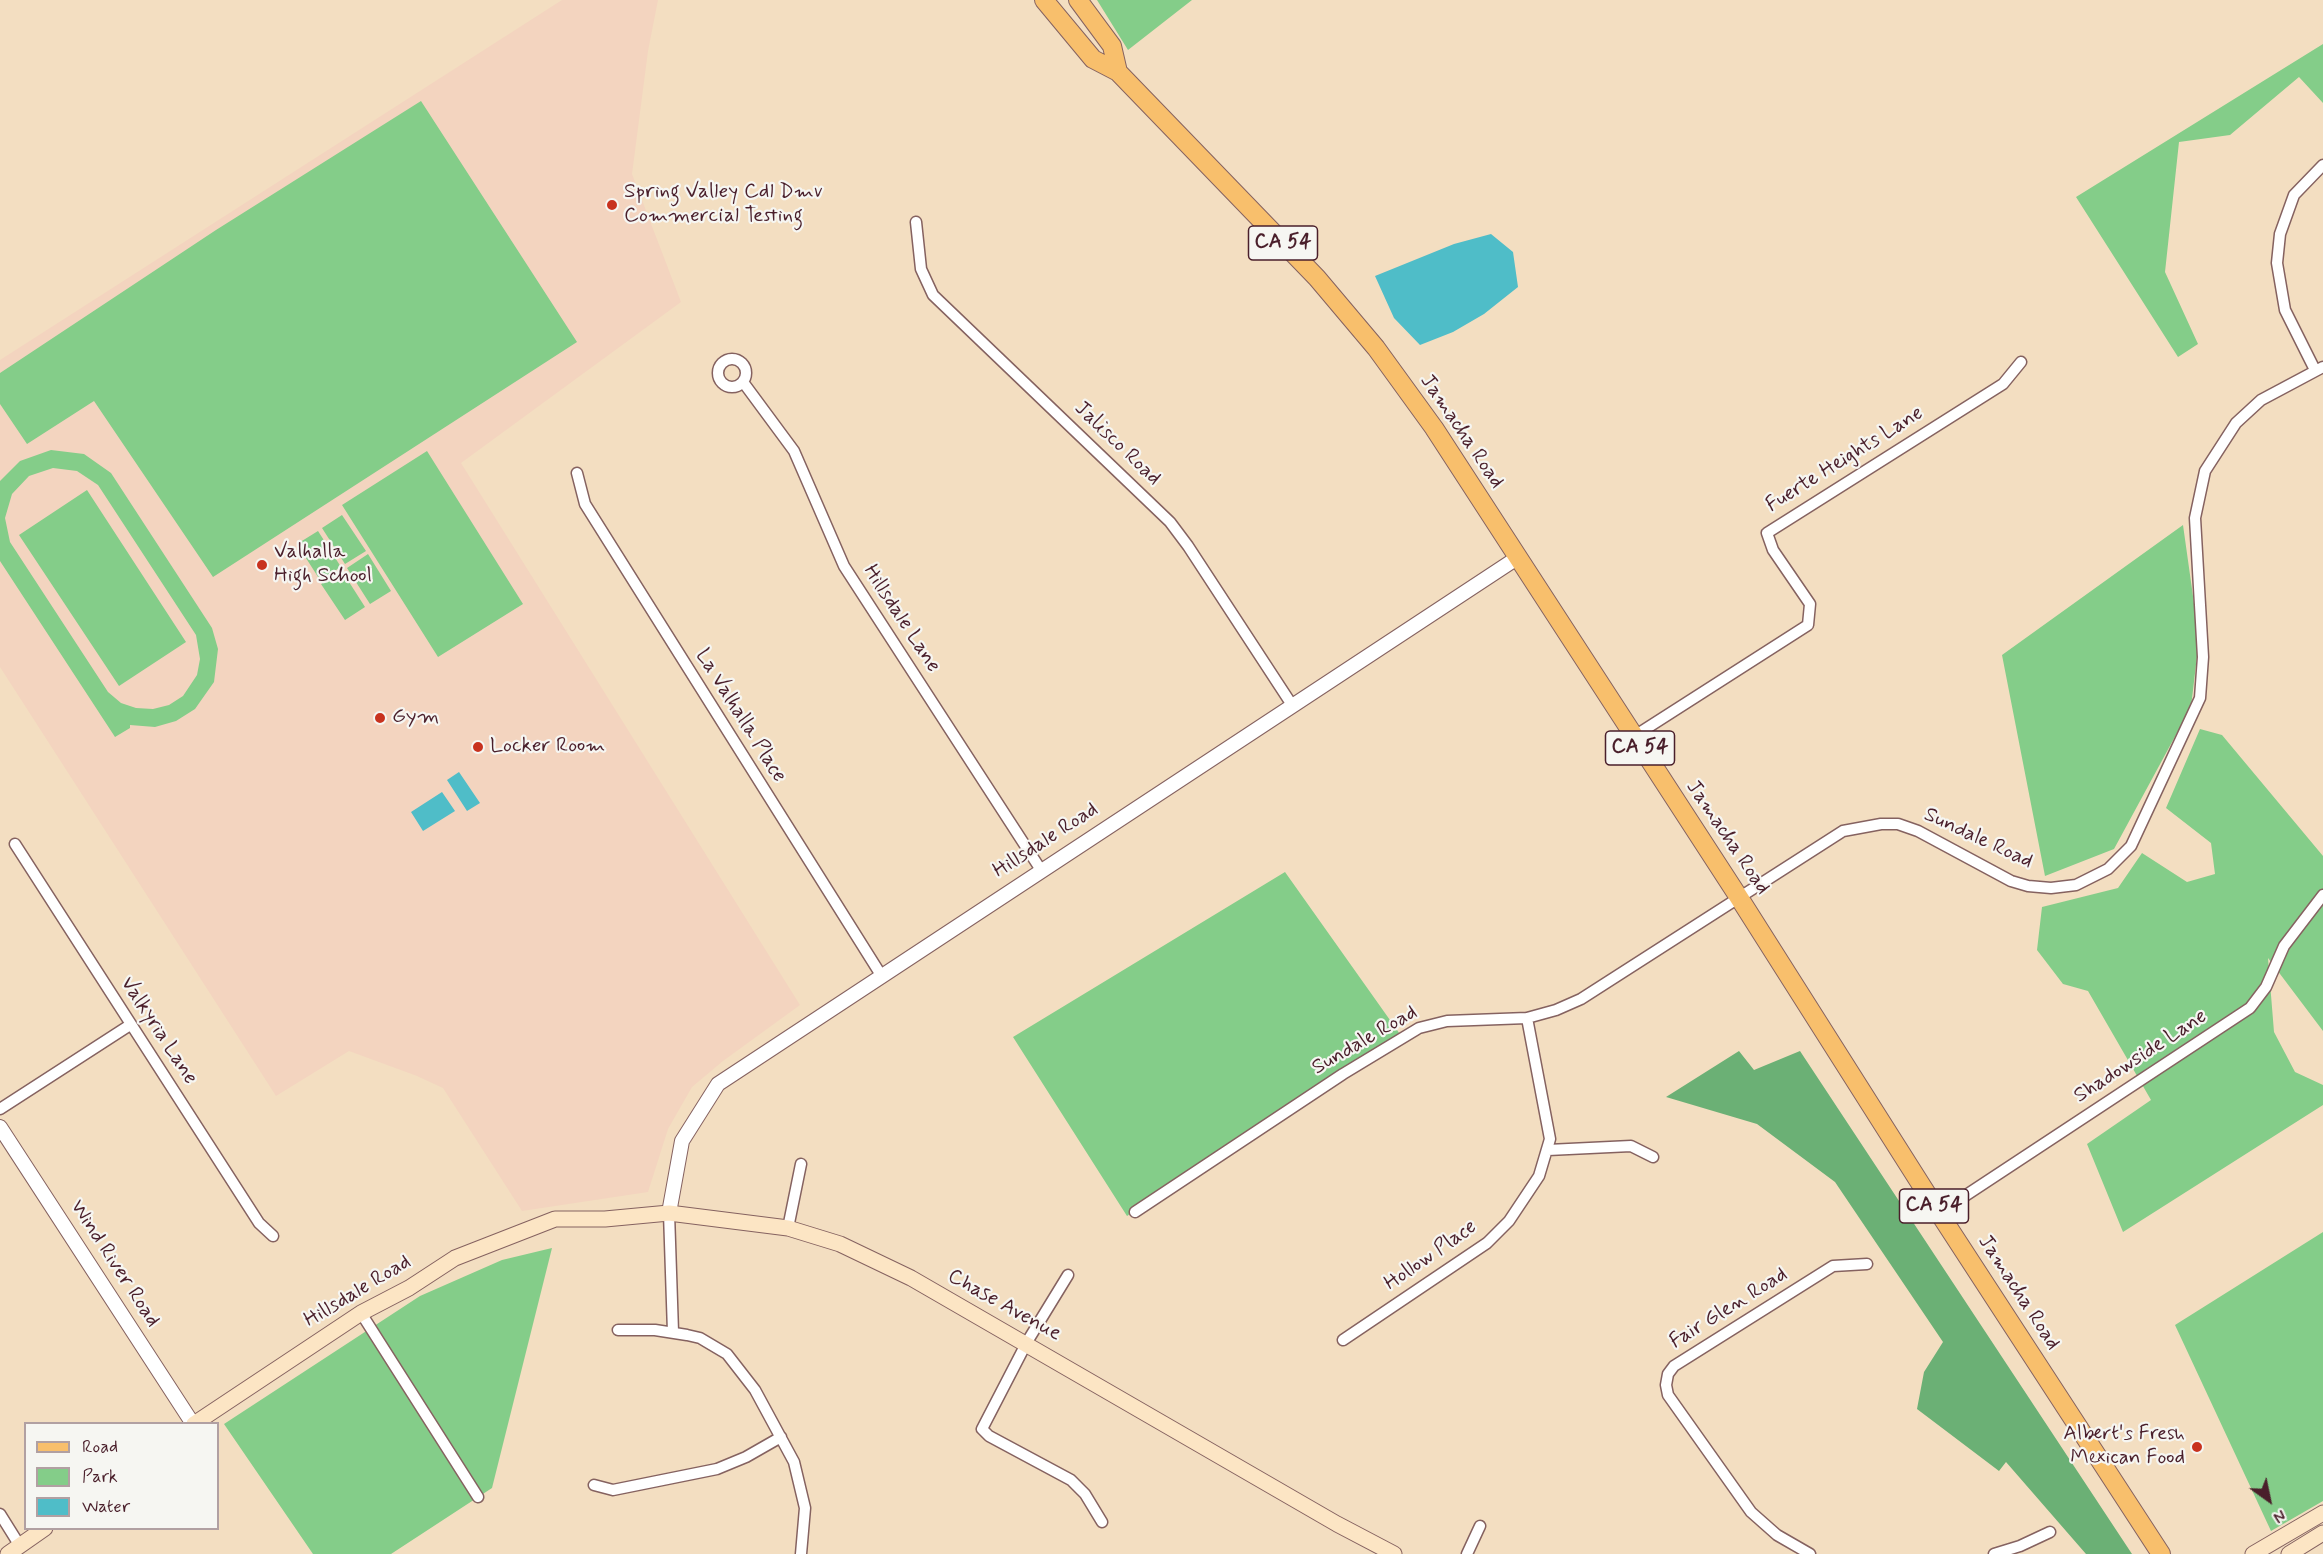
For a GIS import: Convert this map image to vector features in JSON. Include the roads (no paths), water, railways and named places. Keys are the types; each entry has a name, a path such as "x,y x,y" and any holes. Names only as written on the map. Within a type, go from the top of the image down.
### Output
{"main road":[{"name":"Jamacha Road","path":"1044,0 1093,59 1118,72 1317,278 1376,348 1434,428 1516,558 1572,638 1633,737 1738,896 1939,1213 2161,1554"},
{"name":"Jamacha Road","path":"1078,0 1112,46 1118,72"},
{"name":"Chase Avenue","path":"555,1219 669,1213 788,1228 840,1244 911,1278 1027,1342 1337,1524 1394,1554"},
{"name":"Hillsdale Road","path":"196,1422 361,1313 408,1288 455,1257 555,1219"},
{"path":"2253,1554 2323,1513"},
{"path":"14,1550 42,1530"},
{"path":"2289,1554 2323,1533"}],"street":[{"path":"2319,369 2285,310 2277,263 2280,234 2294,195 2323,165"},
{"name":"Jalisco Road","path":"916,222 921,269 933,295 1170,522 1292,705"},
{"name":"Fuerte Heights Lane","path":"1633,737 1808,625 1810,604 1773,550 1767,533 2003,384 2021,362"},
{"name":"Sundale Road","path":"1135,1212 1343,1074 1419,1028 1447,1021 1527,1018 1556,1010 1581,999 1738,896 1843,831 1881,824 1898,824 1918,831 2011,881 2028,886 2051,888 2076,885 2100,874 2120,859 2138,834 2200,698 2203,657 2195,518 2205,471 2236,423 2261,400 2319,369"},
{"name":"Hillsdale Lane","path":"743,382 794,451 844,566 1041,870"},
{"name":"La Valhalla Place","path":"577,473 585,504 880,975"},
{"name":"Hillsdale Road","path":"669,1213 682,1141 718,1084 880,975 1516,558"},
{"name":"Valkyria Lane","path":"15,844 259,1223 273,1236"},
{"name":"Shadowside Lane","path":"1939,1213 2250,1008 2266,987 2284,946 2323,895"},
{"name":"Hollow Place","path":"1343,1340 1487,1243 1509,1221 1539,1176 1550,1139 1527,1018"},
{"path":"0,1109 130,1024"},
{"name":"Wind River Road","path":"0,1127 192,1422"},
{"path":"1548,1150 1631,1146 1653,1157"},
{"path":"788,1228 801,1164"},
{"path":"669,1213 673,1332"},
{"name":"Fair Glen Road","path":"1810,1554 1777,1535 1740,1499 1668,1395 1666,1385 1668,1374 1674,1366 1833,1266 1867,1264"},
{"path":"1068,1275 1027,1342 982,1429 989,1436 1071,1480 1085,1494 1102,1522"},
{"path":"361,1313 478,1497"},
{"path":"618,1330 673,1332 700,1338 727,1354 755,1390 794,1462 803,1492 805,1523 801,1554"},
{"path":"594,1485 613,1490 717,1469 746,1457 781,1437"},
{"path":"0,1515 14,1550"},
{"path":"1467,1554 1480,1526"},
{"path":"1994,1554 2020,1546 2050,1532"}],"water":[{"path":"1491,234 1513,252 1518,287 1484,314 1453,332 1420,345 1394,318 1375,276 1454,244"},
{"path":"459,772 480,803 467,811 447,780"},
{"path":"442,792 455,811 423,831 411,812"}],"place":[{"name":"Spring Valley Cdl Dmv Commercial Testing","path":"612,205"},
{"name":"Valhalla High School","path":"262,565"},
{"name":"Gym","path":"380,718"},
{"name":"Locker Room","path":"478,747"},
{"name":"Albert's Fresh Mexican Food","path":"2197,1447"}]}
